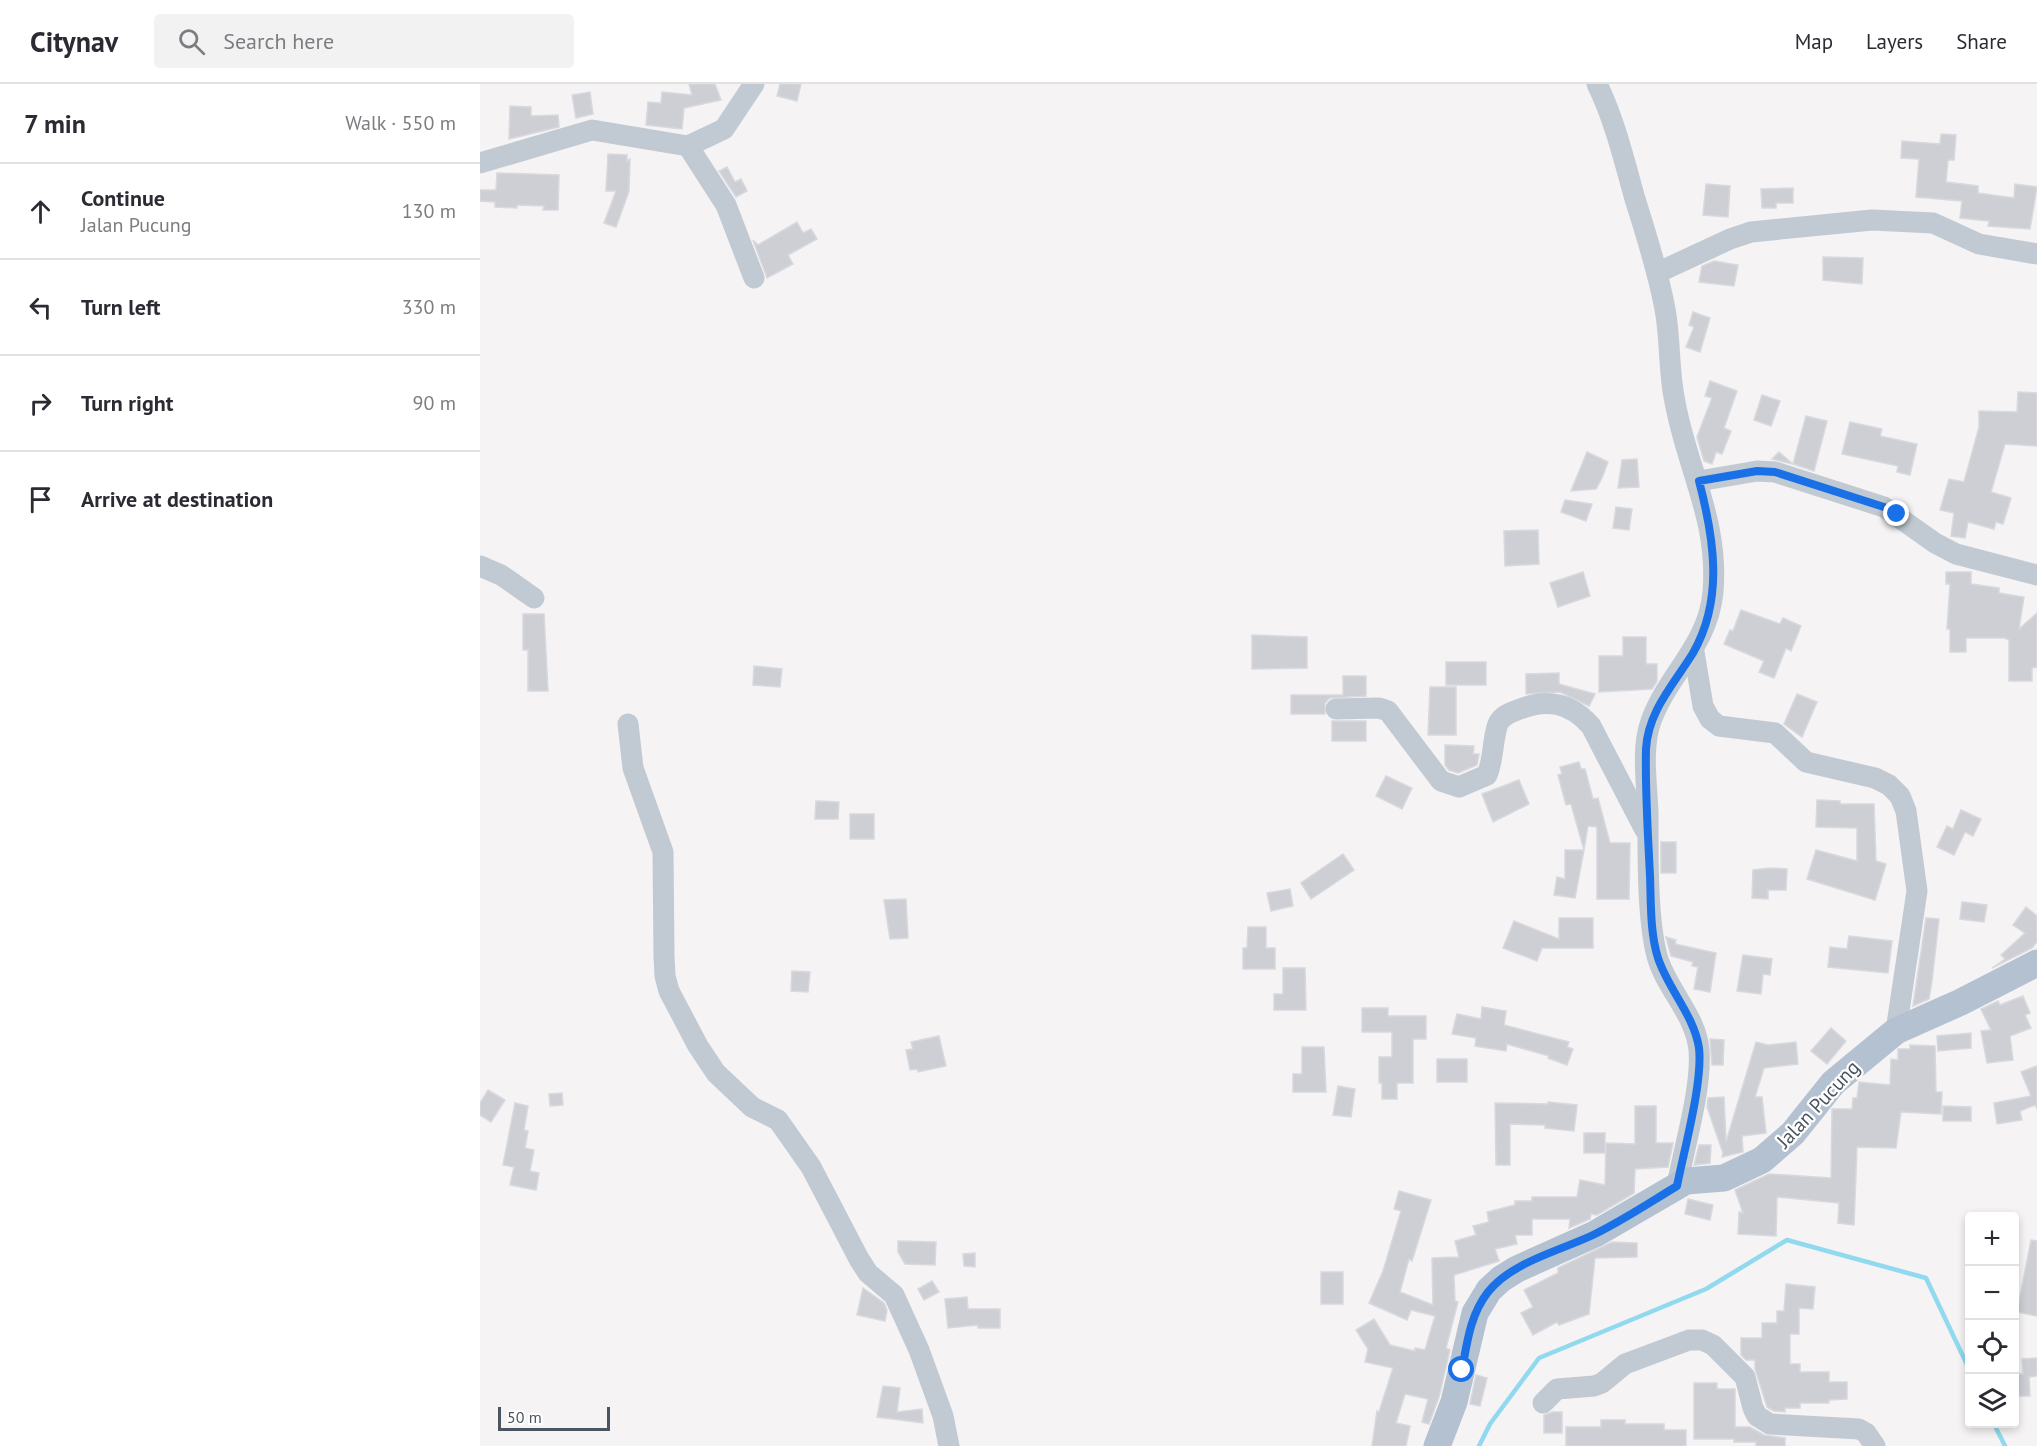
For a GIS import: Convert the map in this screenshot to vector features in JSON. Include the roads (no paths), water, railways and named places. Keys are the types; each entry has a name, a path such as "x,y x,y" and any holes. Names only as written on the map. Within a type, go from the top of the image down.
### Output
{"main road":[{"name":"Jalan Pucung","path":"1437,1446 1454,1402 1469,1330 1475,1313 1489,1290 1517,1269 1595,1234 1677,1186 1691,1180 1730,1176 1762,1160 1793,1133 1833,1083 1896,1031 1962,1002 2037,963"}],"street":[{"path":"480,163 592,130 688,146 724,129 754,84"},
{"path":"1597,84 1611,116 1657,273 1665,307 1674,401 1699,481 1712,536 1713,591 1708,619 1694,652 1651,722 1646,749 1648,836 1657,956 1665,977 1694,1027 1699,1047 1699,1069 1677,1186"},
{"path":"688,146 726,205 754,278"},
{"path":"1657,273 1730,239 1751,232 1872,220 1933,223 1979,244 2037,254"},
{"path":"1699,481 1757,471 1775,472 1884,507 1935,543 1956,554 2037,575"},
{"path":"480,566 501,575 534,598"},
{"path":"1694,652 1703,706 1710,718 1719,726 1775,733 1806,762 1875,778 1900,796 1906,811 1917,891 1896,1031"},
{"path":"1336,709 1379,708 1388,711 1441,781 1459,787 1487,775 1497,726 1504,716 1534,704 1563,704 1582,715 1591,726 1648,836"},
{"path":"628,724 633,768 663,852 664,956 665,976 669,991 698,1046 716,1073 752,1107 778,1120 811,1167 868,1273 894,1295 919,1350 943,1416 949,1446"},
{"path":"1543,1403 1557,1389 1594,1386 1625,1364 1689,1340 1702,1340 1713,1345 1745,1377 1753,1408 1763,1420 1770,1424 1859,1429 1866,1433 1875,1446"}],"waterway":[{"path":"1479,1446 1490,1424 1539,1358 1706,1289 1787,1240 1926,1278 1965,1360"},
{"path":"1996,1428 2005,1446"}]}
